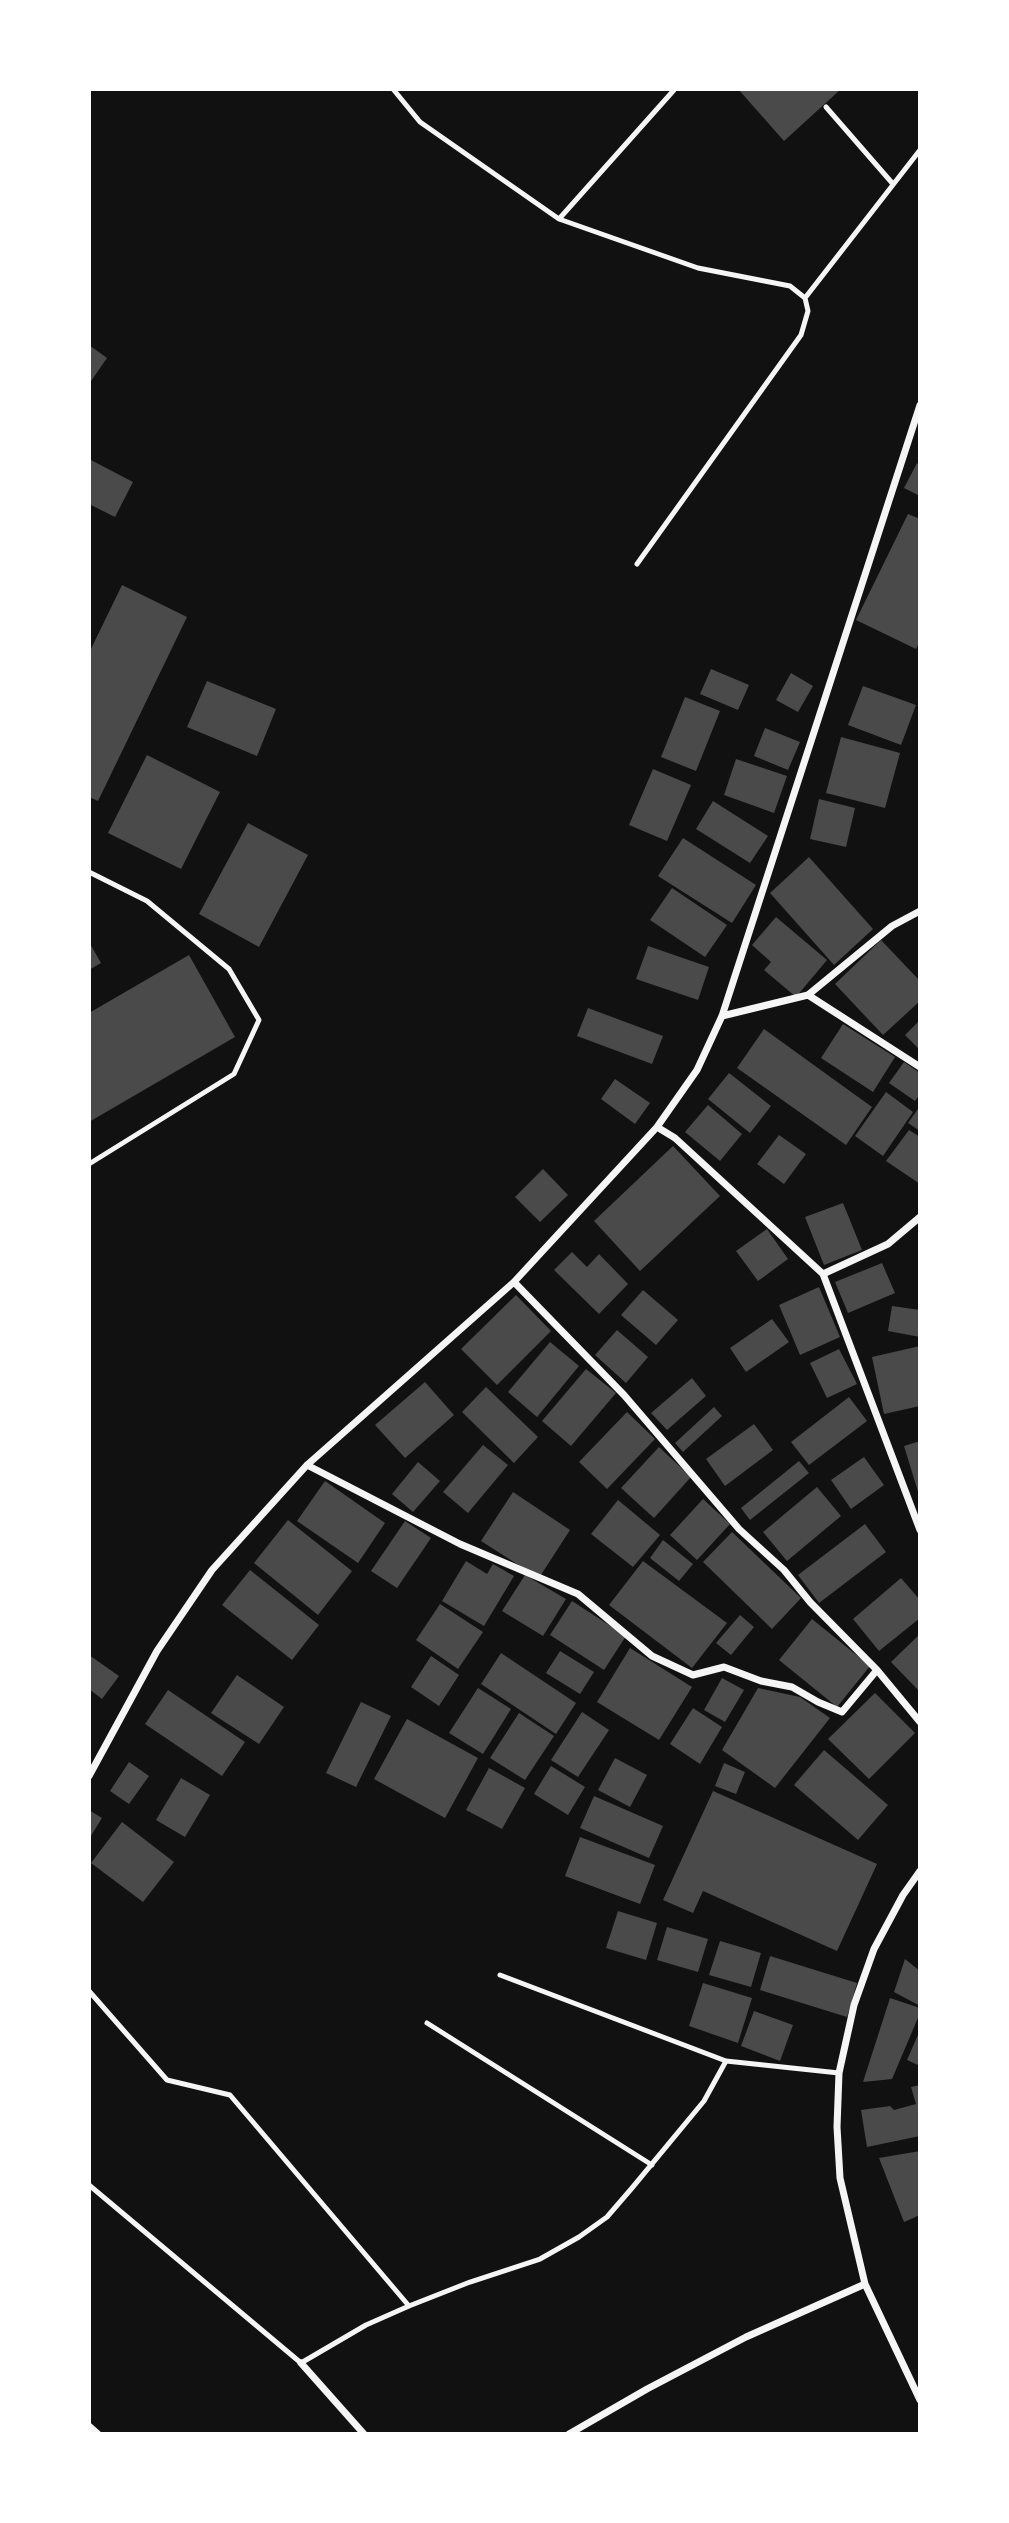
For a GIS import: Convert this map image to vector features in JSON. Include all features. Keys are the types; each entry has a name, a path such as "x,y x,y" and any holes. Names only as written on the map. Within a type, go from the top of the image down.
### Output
{"street":[{"path":"89,1776 157,1651 212,1570 307,1465 514,1282 657,1127 696,1070 722,1016 920,405"},
{"path":"722,1016 808,995 892,926 920,911"},
{"path":"808,995 920,1067"},
{"path":"657,1127 675,1138 823,1274 920,1530"},
{"path":"823,1274 888,1244 920,1217"},
{"path":"514,1282 624,1395 739,1529 784,1570 810,1602 877,1670 920,1722"},
{"path":"307,1465 460,1544 578,1594 652,1656 693,1675 724,1667 761,1681 792,1687 842,1712 877,1670"},
{"path":"920,1871 903,1895 874,1948 854,2005 839,2073 837,2127 840,2178 865,2284 920,2400"},
{"path":"569,2434 746,2337 865,2284"},
{"path":"301,2363 364,2434"},
{"path":"89,2426 98,2434"}],"lane":[{"path":"393,89 420,122 559,219 698,268 790,286 805,298 808,311 801,335 637,564"},
{"path":"559,219 674,90"},
{"path":"826,107 893,184"},
{"path":"805,298 920,150"},
{"path":"89,872 147,901 229,969 259,1020 234,1074 89,1164"},
{"path":"500,1975 726,2061 839,2073"},
{"path":"89,1991 167,2080 230,2095 409,2306"},
{"path":"427,2023 652,2165"},
{"path":"89,2185 301,2363 366,2325 470,2282 540,2259 579,2238 607,2217 652,2165 704,2101 726,2061"}],"building":[{"path":"738,89 841,89 784,141"},
{"path":"89,345 107,358 89,384"},
{"path":"89,459 133,482 115,517 89,504"},
{"path":"917,463 920,465 920,496 904,488"},
{"path":"908,514 920,519 920,641 916,649 856,620"},
{"path":"122,585 187,617 98,801 89,797 89,653"},
{"path":"711,669 749,685 738,710 700,694"},
{"path":"791,673 813,686 798,712 776,700"},
{"path":"207,681 276,709 257,756 187,727"},
{"path":"863,686 916,705 901,745 848,725"},
{"path":"685,697 720,711 696,771 661,757"},
{"path":"765,728 800,742 788,770 754,756"},
{"path":"841,737 900,753 885,808 826,793"},
{"path":"147,755 220,792 181,869 108,833"},
{"path":"736,759 787,776 774,813 724,795"},
{"path":"653,769 691,785 667,841 629,825"},
{"path":"819,799 855,808 846,847 810,839"},
{"path":"713,801 768,836 750,863 696,829"},
{"path":"248,823 308,855 259,947 199,914"},
{"path":"683,838 756,885 732,923 658,876"},
{"path":"809,857 873,929 834,965 770,893"},
{"path":"672,888 727,925 705,957 650,920"},
{"path":"776,917 827,960 796,997 764,970 771,962 752,945"},
{"path":"881,940 920,981 920,1001 883,1035 835,984"},
{"path":"89,942 101,963 89,970"},
{"path":"648,946 709,967 698,1000 636,979"},
{"path":"189,955 235,1037 89,1122 89,1013"},
{"path":"588,1008 663,1036 652,1064 577,1036"},
{"path":"920,1020 920,1050 905,1035"},
{"path":"843,1024 895,1057 873,1092 821,1058"},
{"path":"764,1029 872,1107 846,1145 737,1068"},
{"path":"904,1062 920,1073 920,1094 915,1101 889,1083"},
{"path":"729,1073 771,1106 750,1133 708,1099"},
{"path":"615,1079 650,1103 635,1124 601,1099"},
{"path":"886,1092 913,1112 883,1156 855,1136"},
{"path":"708,1105 742,1134 720,1161 685,1132"},
{"path":"920,1106 920,1131 908,1123"},
{"path":"909,1130 920,1137 920,1184 886,1161"},
{"path":"779,1135 806,1154 784,1184 757,1164"},
{"path":"673,1146 720,1196 640,1271 594,1221"},
{"path":"543,1169 568,1195 540,1222 515,1197"},
{"path":"843,1203 862,1250 824,1265 805,1217"},
{"path":"767,1229 788,1259 758,1281 736,1251"},
{"path":"572,1252 587,1267 599,1254 628,1284 599,1314 554,1270"},
{"path":"882,1263 895,1293 848,1313 835,1282"},
{"path":"819,1287 840,1337 800,1355 779,1305"},
{"path":"643,1290 678,1320 656,1345 621,1315"},
{"path":"516,1295 551,1331 497,1385 461,1349"},
{"path":"892,1306 920,1310 920,1337 888,1331"},
{"path":"772,1319 789,1342 746,1372 730,1348"},
{"path":"617,1330 648,1357 626,1383 595,1355"},
{"path":"550,1342 579,1366 537,1417 508,1392"},
{"path":"920,1346 920,1406 884,1414 872,1357"},
{"path":"839,1349 857,1384 827,1398 810,1363"},
{"path":"586,1369 616,1393 571,1446 542,1421"},
{"path":"692,1378 706,1396 667,1430 651,1413"},
{"path":"425,1382 454,1415 405,1458 375,1425"},
{"path":"486,1387 538,1437 514,1463 462,1412"},
{"path":"849,1397 867,1421 809,1465 791,1442"},
{"path":"714,1407 722,1416 683,1452 675,1443"},
{"path":"627,1412 655,1439 607,1489 579,1462"},
{"path":"754,1424 773,1450 725,1486 706,1459"},
{"path":"920,1441 920,1495 919,1495 904,1446"},
{"path":"483,1445 508,1465 468,1513 443,1492"},
{"path":"659,1447 691,1477 654,1518 621,1488"},
{"path":"864,1457 884,1485 851,1509 831,1480"},
{"path":"799,1461 809,1473 750,1520 741,1508"},
{"path":"418,1462 440,1481 413,1512 392,1494"},
{"path":"325,1481 385,1523 358,1563 297,1521"},
{"path":"817,1487 841,1516 787,1561 763,1532"},
{"path":"513,1492 570,1530 539,1578 481,1541"},
{"path":"703,1499 730,1524 697,1560 670,1535"},
{"path":"618,1500 660,1535 633,1567 591,1534"},
{"path":"288,1520 352,1571 318,1615 254,1563"},
{"path":"405,1521 431,1538 397,1588 371,1571"},
{"path":"865,1524 886,1552 819,1603 798,1575"},
{"path":"732,1532 801,1598 772,1629 703,1562"},
{"path":"663,1540 693,1564 679,1581 650,1558"},
{"path":"466,1561 487,1574 493,1564 514,1576 484,1626 442,1601"},
{"path":"643,1561 727,1623 692,1668 609,1605"},
{"path":"250,1570 319,1625 292,1660 222,1605"},
{"path":"525,1575 566,1599 543,1636 502,1611"},
{"path":"901,1578 920,1600 920,1618 879,1651 853,1619"},
{"path":"572,1601 626,1636 604,1670 550,1635"},
{"path":"440,1604 483,1632 458,1669 416,1640"},
{"path":"740,1615 754,1627 731,1655 716,1643"},
{"path":"812,1619 870,1666 837,1707 779,1660"},
{"path":"920,1634 920,1692 891,1662"},
{"path":"630,1648 692,1687 659,1740 597,1702"},
{"path":"560,1651 594,1672 580,1694 546,1673"},
{"path":"501,1653 576,1703 556,1734 481,1684"},
{"path":"89,1655 119,1676 102,1699 89,1689"},
{"path":"431,1656 459,1675 439,1706 411,1687"},
{"path":"237,1675 284,1707 259,1744 211,1713"},
{"path":"722,1678 744,1690 725,1722 704,1710"},
{"path":"478,1688 511,1709 483,1754 449,1733"},
{"path":"758,1688 800,1697 830,1718 775,1788 722,1750"},
{"path":"168,1690 245,1742 222,1776 145,1724"},
{"path":"875,1693 915,1733 869,1779 828,1739"},
{"path":"361,1702 391,1716 356,1787 326,1773"},
{"path":"693,1708 722,1727 700,1764 670,1744"},
{"path":"582,1712 609,1730 578,1777 551,1760"},
{"path":"519,1713 554,1736 525,1780 490,1758"},
{"path":"407,1719 478,1758 445,1818 374,1779"},
{"path":"824,1750 888,1805 858,1840 794,1785"},
{"path":"615,1758 647,1775 630,1807 598,1790"},
{"path":"129,1762 149,1776 129,1804 110,1791"},
{"path":"724,1763 745,1772 736,1794 715,1786"},
{"path":"551,1766 585,1787 568,1815 534,1794"},
{"path":"489,1768 525,1788 502,1829 466,1810"},
{"path":"181,1778 210,1795 185,1837 156,1820"},
{"path":"713,1791 877,1864 837,1951 703,1891 693,1913 663,1900"},
{"path":"594,1796 663,1826 649,1858 580,1828"},
{"path":"89,1810 102,1818 89,1839"},
{"path":"122,1822 174,1862 143,1902 91,1863"},
{"path":"580,1837 655,1865 640,1904 565,1876"},
{"path":"618,1911 657,1923 646,1960 606,1948"},
{"path":"667,1927 708,1939 698,1972 657,1960"},
{"path":"720,1941 761,1953 751,1987 709,1975"},
{"path":"770,1956 857,1983 847,2017 760,1990"},
{"path":"905,1959 920,1971 920,2006 894,1992"},
{"path":"703,1983 752,1998 738,2043 689,2026"},
{"path":"890,1998 920,2008 920,2013 892,2079 863,2082"},
{"path":"754,2011 793,2025 780,2061 741,2046"},
{"path":"920,2030 920,2066 907,2060"},
{"path":"920,2085 920,2136 867,2147 861,2110 890,2106 894,2110 916,2104 911,2087"},
{"path":"920,2151 920,2215 904,2222 879,2158"}]}
